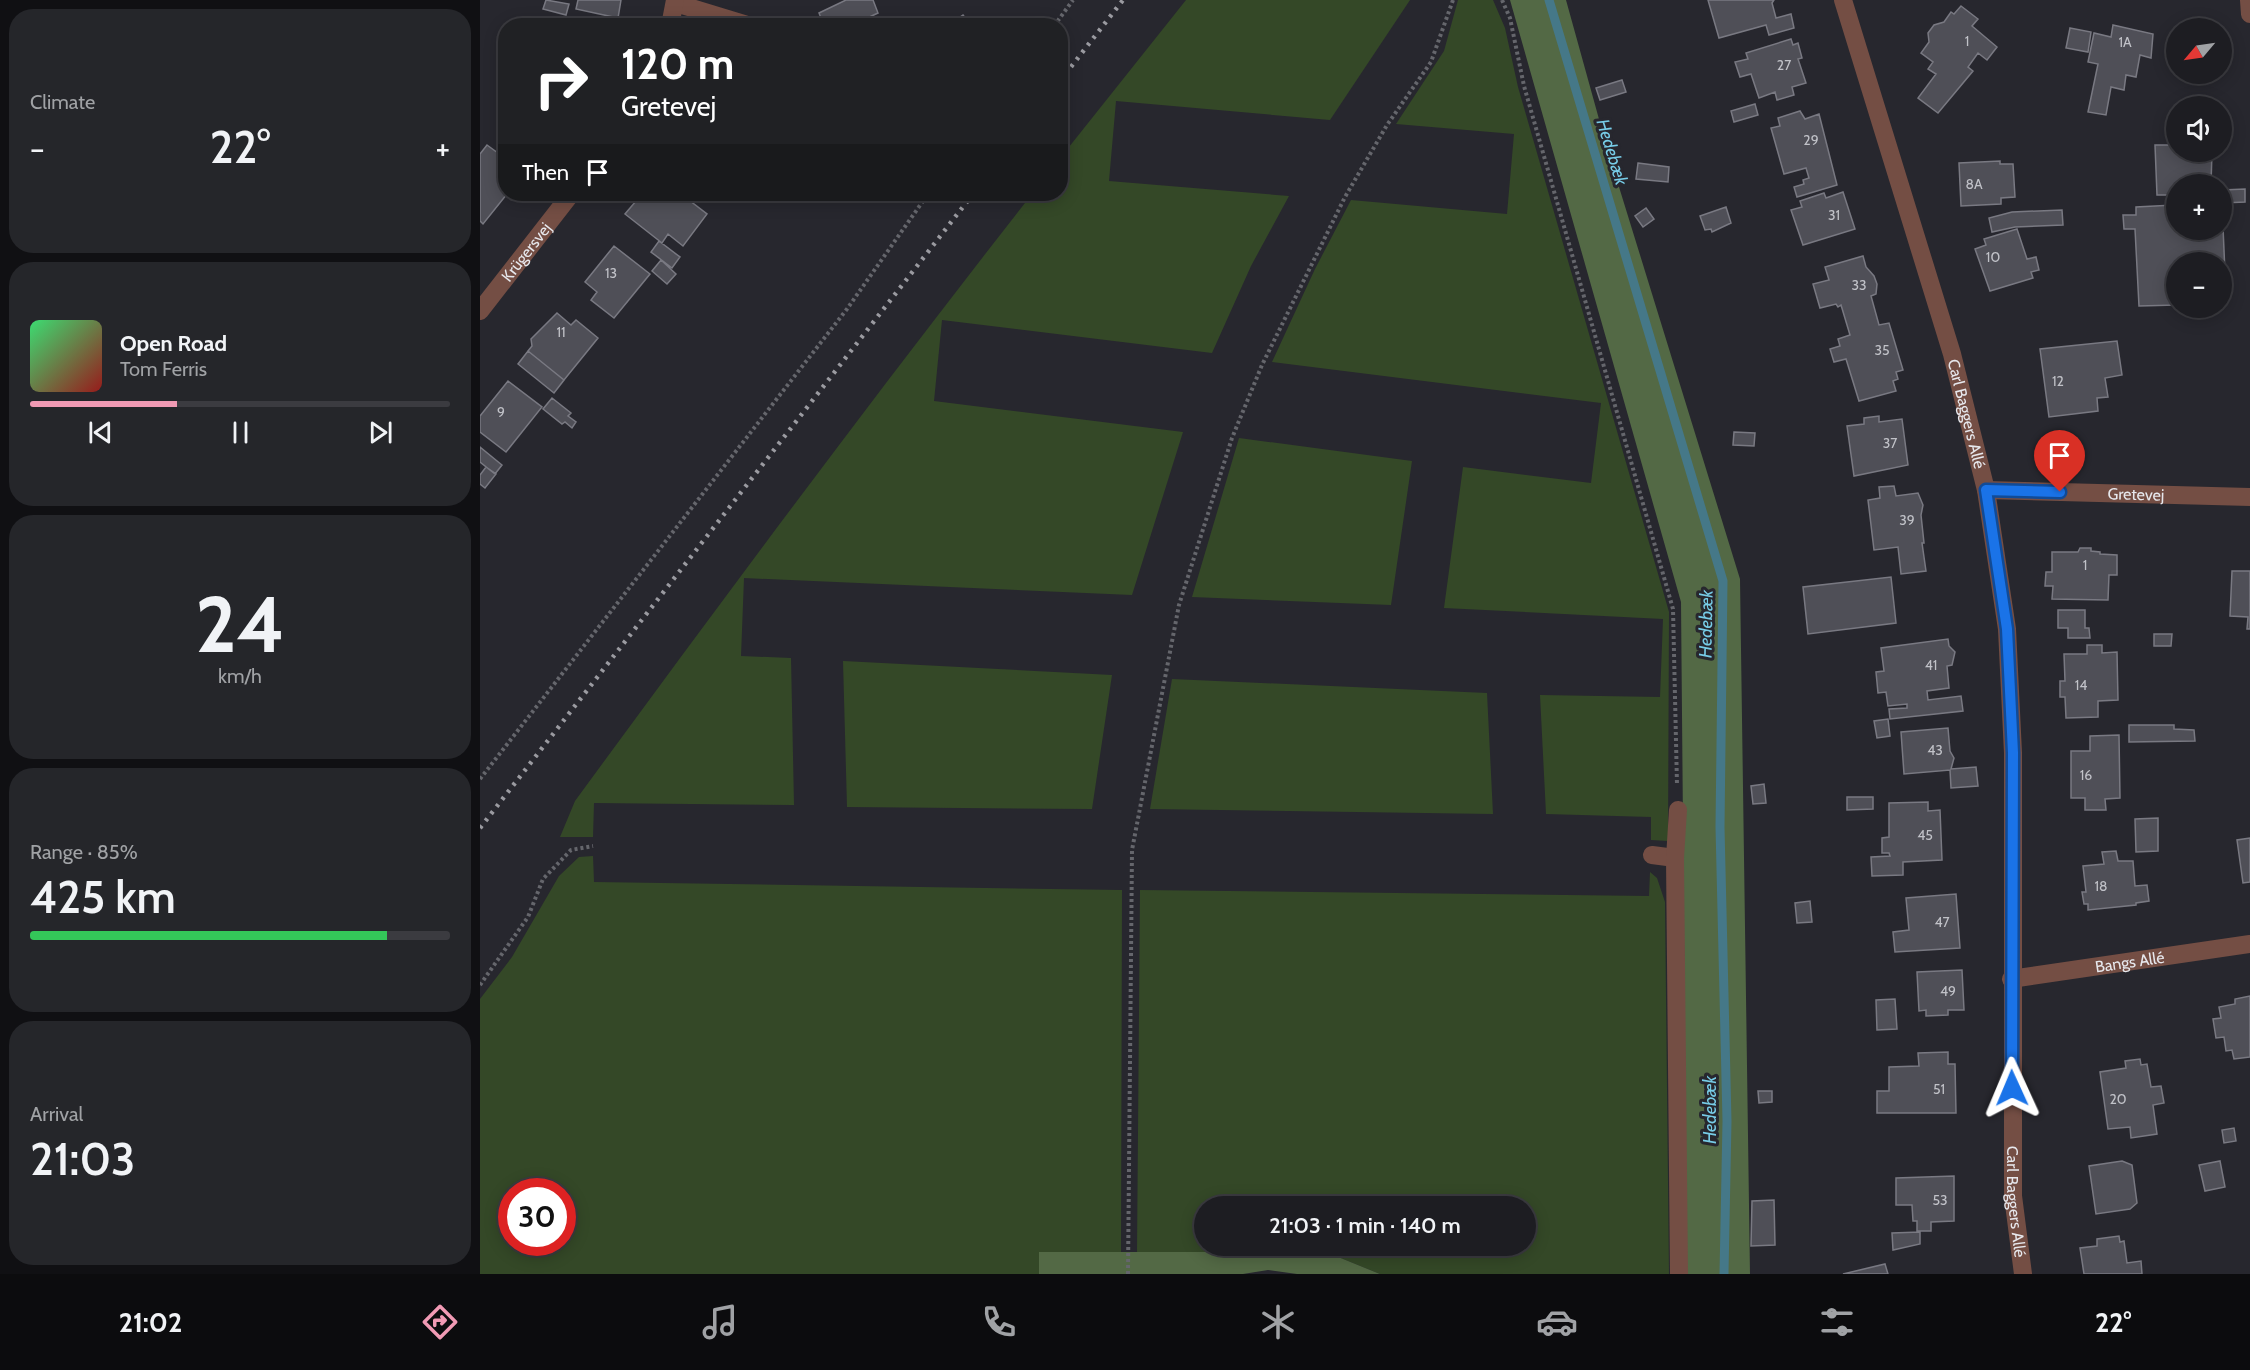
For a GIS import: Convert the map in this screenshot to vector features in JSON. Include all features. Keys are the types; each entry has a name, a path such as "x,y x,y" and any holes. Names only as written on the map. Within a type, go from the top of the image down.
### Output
{"street":[{"name":"Carl Baggers Allé","path":"1843,0 1952,354 1986,490 2007,629 2013,753 2011,979 2013,1196 2023,1274"},
{"path":"2249,0 2250,14"},
{"path":"672,18 675,2 726,18"},
{"name":"Krügersvej","path":"480,311 566,201"},
{"name":"Gretevej","path":"1986,490 2250,497"},
{"path":"1678,810 1675,858 1679,1274"},
{"path":"1652,855 1675,858"},
{"name":"Bangs Allé","path":"2011,979 2250,944"}],"path":[{"path":"1060,18 1073,0"},
{"path":"1128,1274 1132,850 1179,605 1232,438 1262,365 1345,197 1387,125 1431,62 1453,0"},
{"path":"1502,0 1509,18 1527,97 1673,609 1678,810"},
{"path":"480,779 847,309 923,201"},
{"path":"480,985 528,917 543,879 571,850 593,846"}],"green space":[{"path":"1186,0 1410,0 1330,120 1116,101 1109,181 1289,196 1251,266 1212,353 942,320 934,401 1183,432 1132,595 744,578 741,656 791,658 794,805 594,803 593,837 560,837 575,801 801,495 1027,201 1068,201 1068,148"},
{"path":"1458,0 1493,0 1505,28 1518,87 1669,612 1668,841 1651,840 1651,817 1546,814 1540,695 1660,697 1663,619 1444,608 1463,467 1591,483 1601,403 1272,362 1315,269 1351,200 1507,214 1514,134 1396,124 1444,51"},
{"path":"1510,0 1566,0 1607,148 1740,579 1750,1274 1687,1274 1681,602"},
{"path":"1239,438 1412,461 1391,605 1192,597"},
{"path":"843,661 1112,675 1092,809 847,807"},
{"path":"1172,679 1487,693 1493,814 1150,809"},
{"path":"593,856 594,882 1122,890 1121,1252 1040,1252 1039,1274 480,1274 480,999 512,957 559,876 579,857"},
{"path":"1650,872 1657,878 1665,902 1669,1274 1380,1274 1336,1256 1536,1256 1536,1196 1194,1196 1194,1252 1137,1252 1140,890 1649,896"},
{"path":"1039,1252 1194,1252 1194,1256 1336,1256 1380,1274 1297,1274 1268,1270 1243,1274 1039,1274"}],"building":[{"path":"546,0 569,4 566,15 543,9"},
{"path":"578,0 621,0 618,18 576,9"},
{"path":"846,0 873,0 878,13 867,18 821,18 819,13"},
{"path":"1708,0 1774,0 1772,3 1776,18 1791,14 1794,28 1769,35 1766,25 1719,38"},
{"path":"1961,6 1978,19 1972,26 1997,47 1987,60 1978,53 1968,67 1973,71 1938,113 1918,98 1936,74 1928,69 1933,62 1921,53 1929,42 1928,33 1934,25 1944,22 1951,12 1954,14"},
{"path":"2113,25 2153,34 2151,58 2140,55 2136,77 2126,75 2124,90 2111,87 2106,115 2088,112 2098,64 2088,62 2094,33 2111,37"},
{"path":"2070,28 2091,32 2088,52 2066,48"},
{"path":"1791,39 1793,45 1798,43 1802,58 1798,59 1806,83 1792,87 1794,95 1777,100 1775,92 1759,98 1751,74 1740,77 1735,62 1748,59 1746,53"},
{"path":"1622,80 1626,92 1600,100 1596,88"},
{"path":"1755,104 1758,115 1734,122 1731,111"},
{"path":"1800,111 1805,119 1819,114 1837,185 1797,197 1794,187 1804,184 1803,180 1809,178 1806,168 1784,174 1771,128 1780,126 1778,118"},
{"path":"487,145 498,153 498,201 501,201 483,224 480,221 480,154"},
{"path":"2155,145 2166,145 2166,162 2212,162 2211,174 2166,174 2166,195 2157,195"},
{"path":"2000,161 2000,164 2013,164 2015,197 2001,198 2001,204 1961,206 1959,163"},
{"path":"1638,163 1669,167 1668,182 1636,179"},
{"path":"2245,189 2245,202 2232,203 2232,190"},
{"path":"1843,192 1855,229 1803,245 1791,210 1802,207 1800,201 1824,193 1826,198"},
{"path":"636,201 690,201 707,214 683,246 668,234 662,243 625,214"},
{"path":"2166,205 2166,240 2224,240 2224,252 2166,252 2166,305 2139,306 2135,229 2124,229 2123,215 2136,215 2136,207"},
{"path":"1726,207 1731,223 1712,232 1711,229 1705,230 1700,216"},
{"path":"1646,208 1654,219 1643,227 1635,216"},
{"path":"2062,210 2063,225 2015,227 1992,232 1989,218 2012,212"},
{"path":"2017,229 2027,259 2036,257 2039,270 2031,272 2033,278 1990,291 1975,249 1986,245 1984,239"},
{"path":"659,241 680,257 672,268 651,252"},
{"path":"614,246 650,274 614,318 591,300 597,292 585,282"},
{"path":"1863,256 1866,267 1874,276 1877,284 1876,294 1871,296 1879,325 1889,323 1903,370 1896,372 1898,379 1893,381 1896,391 1859,401 1846,359 1834,362 1830,349 1840,346 1838,339 1850,335 1841,305 1820,308 1813,284 1829,280 1825,267"},
{"path":"661,260 676,274 667,284 652,271"},
{"path":"557,313 571,325 576,320 598,338 564,380 528,351 532,346 531,339"},
{"path":"2117,341 2122,375 2105,378 2108,397 2097,398 2098,411 2049,417 2040,349"},
{"path":"528,351 564,380 554,393 518,364"},
{"path":"508,381 542,407 506,452 480,432 480,416"},
{"path":"552,398 571,413 568,416 576,422 572,428 565,422 562,424 543,409"},
{"path":"1879,416 1879,422 1902,419 1908,465 1854,476 1847,426 1864,424 1864,418"},
{"path":"1734,432 1755,433 1754,446 1733,445"},
{"path":"480,447 502,465 495,474 480,462"},
{"path":"486,467 496,474 485,488 480,484 480,475"},
{"path":"1894,486 1896,496 1918,493 1923,505 1921,515 1924,543 1922,543 1926,571 1901,574 1898,547 1874,550 1868,500 1880,498 1879,487"},
{"path":"2080,548 2091,548 2091,551 2100,552 2100,554 2117,555 2117,575 2109,575 2108,600 2052,599 2053,586 2045,586 2046,572 2052,572 2052,552 2078,552"},
{"path":"2232,571 2250,571 2250,629 2247,629 2248,617 2230,616"},
{"path":"1891,577 1896,623 1808,634 1803,587"},
{"path":"2058,610 2085,610 2085,628 2089,628 2090,638 2068,638 2068,628 2058,628"},
{"path":"2154,634 2172,634 2171,646 2154,646"},
{"path":"1948,639 1949,646 1955,652 1952,665 1947,666 1949,688 1927,691 1928,700 1961,696 1963,711 1890,719 1889,709 1907,708 1907,704 1888,706 1886,692 1878,693 1876,672 1884,671 1881,648"},
{"path":"2087,645 2102,645 2102,653 2117,652 2118,700 2098,701 2098,717 2066,718 2065,697 2060,697 2060,681 2065,681 2064,654 2087,654"},
{"path":"1888,719 1890,736 1877,738 1874,721"},
{"path":"2129,725 2174,725 2174,729 2194,730 2195,741 2129,742"},
{"path":"1948,728 1950,751 1954,758 1951,769 1976,767 1978,786 1951,788 1950,770 1904,774 1901,732"},
{"path":"2119,735 2120,798 2105,799 2106,810 2085,810 2085,798 2071,798 2071,751 2090,751 2090,736"},
{"path":"1764,784 1766,803 1753,804 1751,786"},
{"path":"1847,797 1873,797 1873,809 1847,810"},
{"path":"1928,802 1928,811 1940,810 1942,860 1903,862 1903,875 1872,876 1871,857 1890,856 1889,853 1882,853 1882,838 1889,837 1889,803"},
{"path":"2158,818 2158,851 2136,852 2135,819"},
{"path":"2250,838 2250,882 2243,883 2237,840"},
{"path":"2116,851 2118,861 2133,861 2135,886 2147,885 2149,901 2136,903 2136,905 2088,910 2088,904 2084,904 2082,892 2086,892 2083,866 2104,864 2102,852"},
{"path":"1956,894 1960,948 1895,952 1893,932 1909,930 1906,898"},
{"path":"1810,901 1812,922 1797,923 1795,903"},
{"path":"1962,970 1964,1010 1948,1010 1948,1015 1926,1016 1926,1010 1919,1011 1917,972"},
{"path":"2250,996 2250,1057 2234,1059 2232,1050 2226,1051 2224,1037 2216,1038 2213,1019 2221,1018 2219,1007 2235,1004 2235,999"},
{"path":"1895,999 1897,1029 1877,1030 1876,1000"},
{"path":"1948,1052 1948,1064 1955,1064 1956,1113 1877,1113 1877,1091 1889,1091 1889,1067 1919,1066 1918,1053"},
{"path":"2140,1059 2141,1065 2147,1064 2151,1087 2161,1086 2164,1103 2153,1105 2157,1134 2131,1138 2130,1127 2108,1129 2100,1072 2126,1068 2125,1061"},
{"path":"1758,1091 1772,1091 1772,1102 1759,1103"},
{"path":"2234,1128 2236,1141 2224,1143 2222,1130"},
{"path":"2122,1161 2132,1165 2137,1203 2130,1209 2096,1214 2089,1166"},
{"path":"2220,1161 2225,1187 2205,1191 2199,1165"},
{"path":"1954,1176 1954,1221 1931,1222 1931,1231 1917,1231 1917,1221 1913,1221 1912,1205 1896,1205 1896,1178"},
{"path":"1774,1200 1775,1245 1751,1246 1752,1201"},
{"path":"1920,1232 1920,1244 1893,1250 1892,1233"},
{"path":"2119,1236 2120,1242 2124,1241 2127,1263 2141,1261 2142,1274 2084,1274 2080,1248 2097,1246 2097,1239"},
{"path":"1885,1264 1888,1274 1843,1274"}],"waterway":[{"name":"Hedebæk","path":"1549,0 1723,581 1720,827 1727,1121 1724,1274"}],"railway":[{"path":"1068,71 1123,0"},
{"path":"480,828 968,201"}],"route":[{"path":"2012,1088 2013,753 2007,629 1986,490 2060,492"}]}
